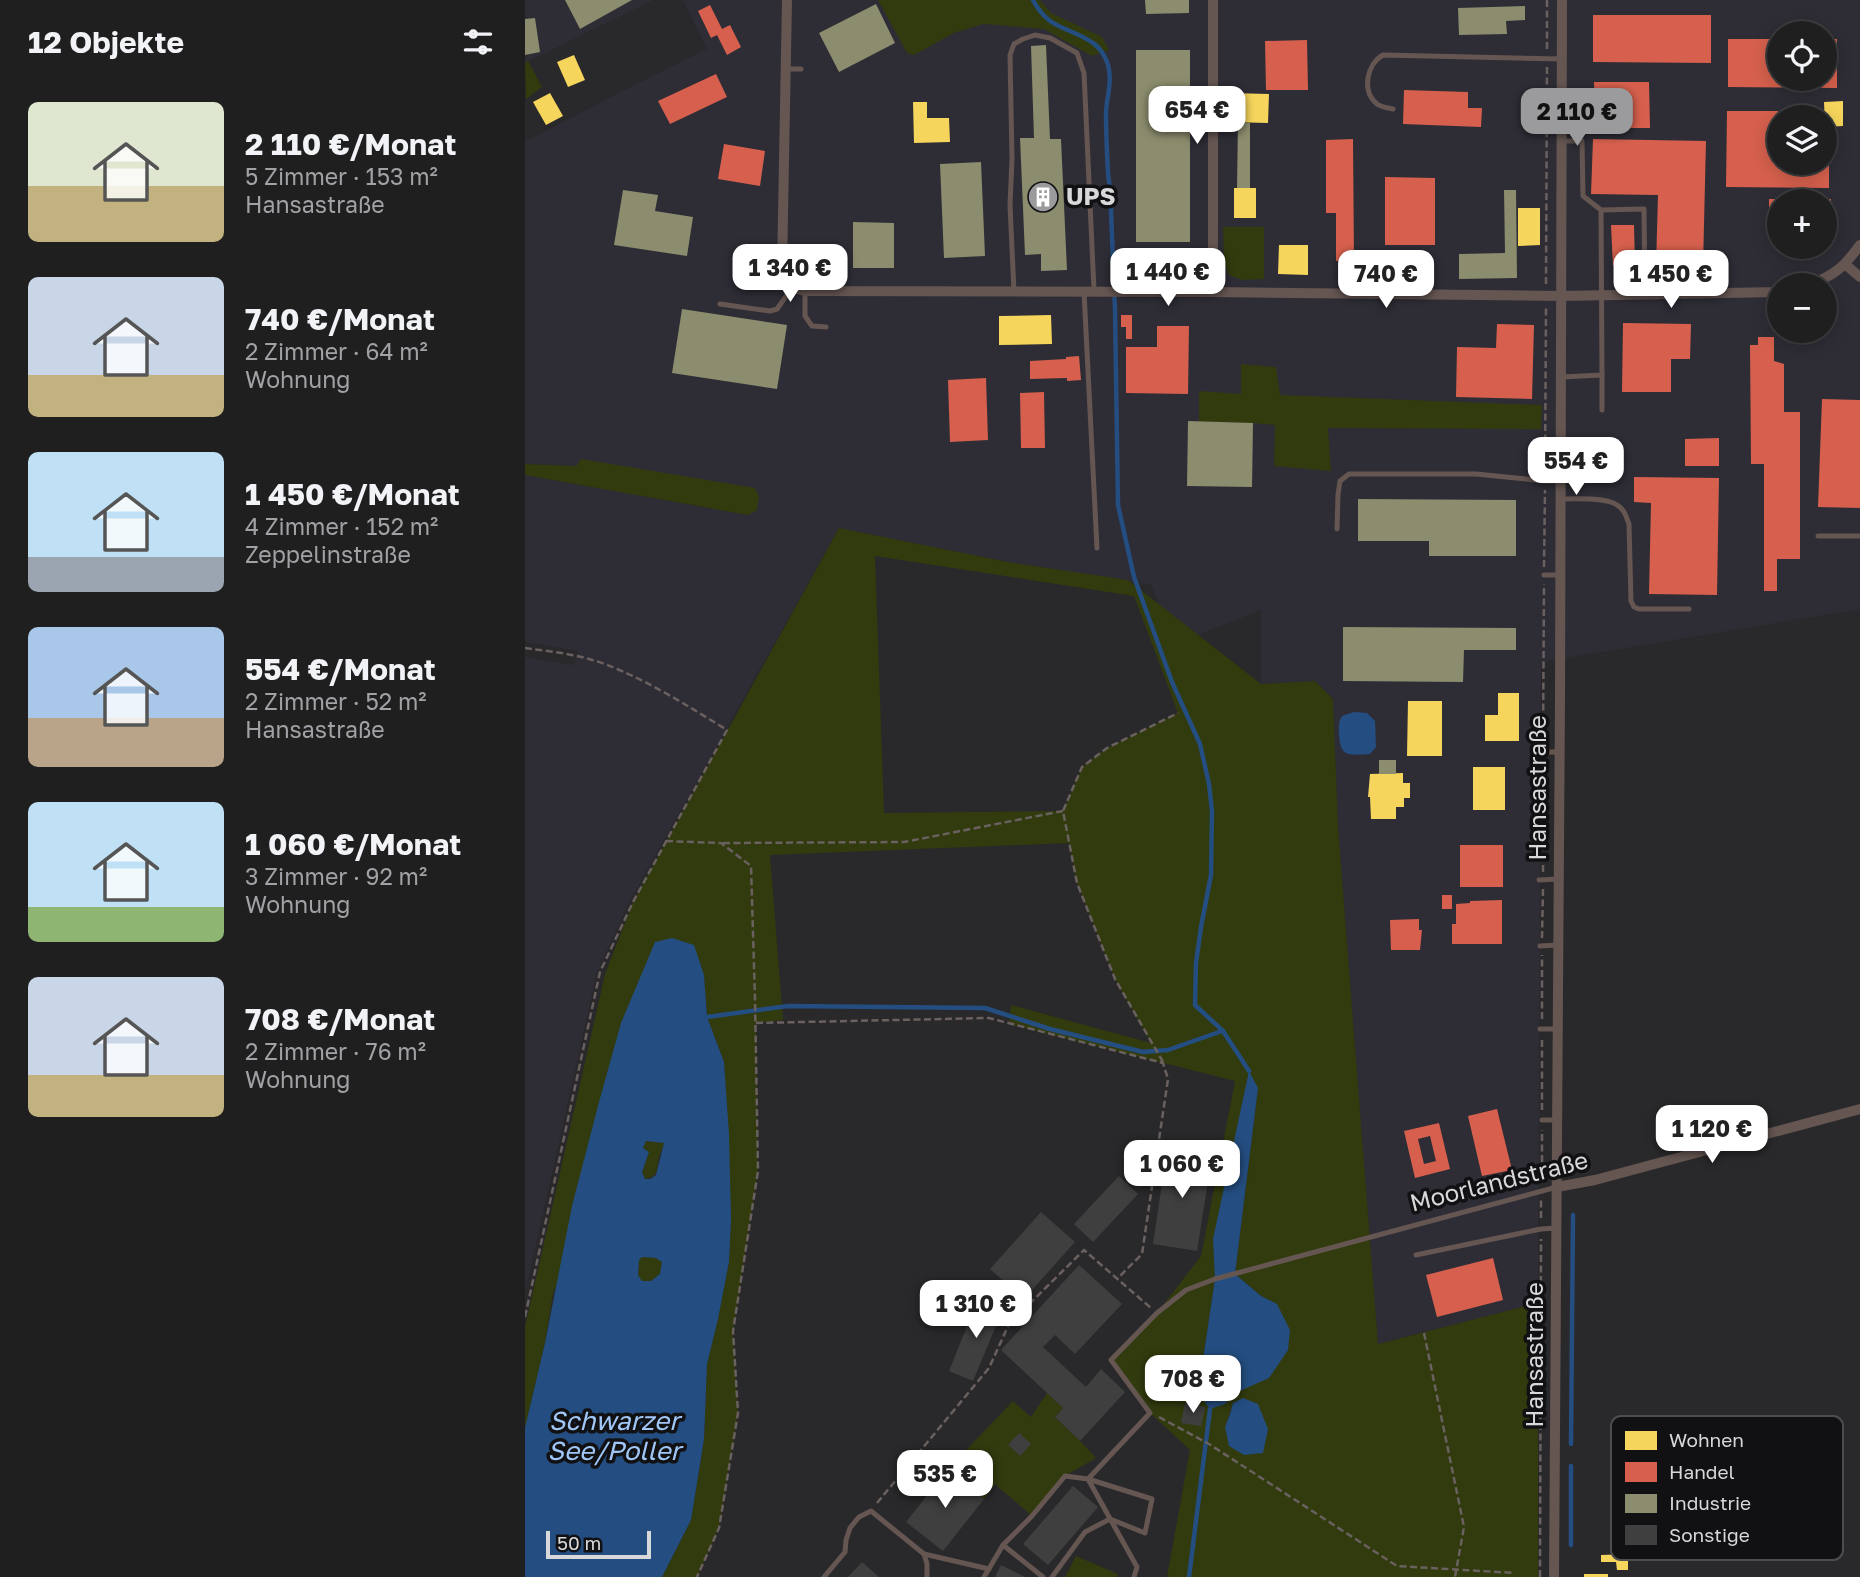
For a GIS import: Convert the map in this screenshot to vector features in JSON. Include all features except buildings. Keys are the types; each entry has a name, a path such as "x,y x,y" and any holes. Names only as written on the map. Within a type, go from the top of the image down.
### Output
{"street":[{"path":"787,0 783,211 778,270 792,288 805,291 1561,296 1767,292"},
{"path":"1213,0 1218,39 1213,292"},
{"name":"Hansastraße","path":"1554,1577 1562,0"},
{"path":"1835,273 1846,265 1860,245"},
{"path":"1846,265 1860,278"},
{"name":"Moorlandstraße","path":"1557,1187 1595,1180 1860,1110"}],"lane":[{"path":"1014,292 1010,205 1013,159 1010,55 1014,44 1035,35 1050,37 1077,53 1084,73 1094,292 1097,548"},
{"path":"1393,109 1378,106 1367,86 1369,72 1383,55 1562,58"},
{"path":"786,69 801,69"},
{"path":"1562,141 1582,141 1583,196 1601,210 1644,209 1646,295"},
{"path":"1601,210 1602,410"},
{"path":"783,211 795,211"},
{"path":"720,304 770,311 777,309 792,288"},
{"path":"805,291 805,316 813,326 826,327"},
{"path":"1561,377 1602,375"},
{"path":"1337,529 1340,481 1349,474 1476,474 1561,481"},
{"path":"1560,499 1611,501 1620,506 1630,533 1631,601 1634,607 1689,610"},
{"path":"1818,536 1860,536"},
{"path":"1544,575 1560,575"},
{"path":"1541,752 1560,752"},
{"path":"1541,880 1559,879"},
{"path":"1541,946 1558,945"},
{"path":"1541,1029 1558,1029"},
{"path":"1542,1120 1557,1120"},
{"name":"Moorlandstraße","path":"1150,1413 1111,1360 1157,1313 1185,1290 1215,1279 1557,1187"},
{"path":"1416,1255 1557,1228"},
{"path":"1088,1479 1150,1413"},
{"path":"984,1577 1003,1545 1032,1516 1065,1476 1088,1479 1152,1499 1145,1533 1110,1519 1085,1532 1052,1577"},
{"path":"1088,1479 1137,1567 1134,1577"},
{"path":"824,1577 845,1552 850,1528 859,1517 871,1511 924,1554 989,1569"},
{"path":"1003,1545 1043,1577"},
{"path":"924,1554 927,1577"}],"path":[{"path":"1540,1577 1541,752 1547,0"},
{"path":"525,648 586,658 610,666 727,730 633,902 600,972 525,1317"},
{"path":"1117,1279 1142,1254 1168,1079 1162,1061 1115,979 1077,883 1063,811 1082,767 1107,748 1178,713"},
{"path":"666,841 904,842 1063,811"},
{"path":"697,1577 719,1528 738,1413 733,1331 758,1171 751,866 721,842"},
{"path":"756,1023 989,1018 1162,1061"},
{"path":"871,1511 989,1368 1009,1324 1084,1250 1157,1313"},
{"path":"1424,1333 1464,1527 1455,1577"},
{"path":"1150,1413 1209,1444 1397,1566 1515,1573"}],"shaded area":[{"path":"525,0 653,0 525,63"},
{"path":"683,0 1860,0 1860,609 1541,662 1538,1303 1378,1344 1338,826 1333,699 1315,681 1261,684 1261,610 1177,643 1151,585 1008,562 839,528 629,902 597,972 525,1294 525,657 574,665 578,651 525,642 525,475 748,515 576,466 525,464 525,142 707,49"}],"green space":[{"path":"878,0 1040,0 1051,13 1102,37 1109,50 1092,56 1044,29 983,24 954,33 914,55 907,53"},
{"path":"528,61 542,87 526,99 525,63"},
{"path":"1223,227 1264,227 1264,279 1242,280 1229,275 1224,262"},
{"path":"1241,364 1276,367 1280,395 1542,405 1541,429 1328,428 1331,471 1274,466 1275,425 1199,422 1199,391 1241,394"},
{"path":"581,459 755,488 759,497 757,510 748,515 525,475 525,464 576,466"},
{"path":"839,528 1008,562 1128,580 1261,684 1315,681 1333,699 1338,826 1378,1344 1538,1303 1538,1577 1167,1577 1190,1450 1150,1413 1111,1360 1157,1313 1201,1256 1235,1081 1009,1024 1011,1005 1151,1043 1115,979 1077,883 1069,843 770,855 783,1020 756,1023 758,1171 733,1331 738,1413 719,1528 697,1577 662,1577 691,1520 704,1439 707,1364 729,1261 731,1219 724,1062 707,1017 704,975 553,1293 545,1343 525,1428 525,1327 605,974 633,902","holes":["875,556 1134,596 1178,713 1107,748 1082,767 1063,811 884,813","1258,1088 1235,1274 1261,1296 1277,1304 1247,1387 1233,1394 1225,1404 1198,1393 1215,1279","1233,1403 1258,1404 1225,1427"]},
{"path":"646,1141 665,1143 656,1173 645,1179 642,1172 649,1152 643,1148"},
{"path":"656,1257 662,1262 660,1274 651,1281 642,1281 638,1275 639,1259"},
{"path":"1047,1393 1063,1408 1055,1417 1096,1458 1065,1476 1032,1516 995,1484 984,1499 947,1470 1013,1401 1031,1417"},
{"path":"1076,1556 1118,1574 1117,1577 1065,1577"}],"water":[{"path":"1354,712 1367,713 1375,721 1376,747 1370,754 1351,754 1343,751 1341,747 1340,720 1342,716"},
{"name":"Schwarzer See/Poller","path":"672,938 694,945 704,975 707,1017 724,1062 729,1134 729,1262 707,1364 704,1439 691,1520 662,1577 525,1577 525,1428 572,1206 599,1102 621,1023 655,942","holes":["646,1141 664,1143 656,1175 650,1179 645,1179 642,1172 649,1152 643,1148","642,1257 656,1258 662,1262 660,1274 651,1281 642,1281 638,1275 639,1260"]},
{"path":"1249,1071 1258,1088 1235,1274 1261,1296 1277,1304 1290,1330 1288,1350 1269,1378 1233,1394 1225,1404 1210,1409 1198,1393 1215,1279 1213,1239"},
{"path":"1243,1398 1258,1404 1268,1429 1263,1453 1244,1455 1229,1446 1225,1427 1233,1403"}],"waterway":[{"path":"1033,0 1053,23 1096,45 1108,66 1110,81 1106,128 1112,201 1118,505 1134,577 1172,682 1200,744 1209,784 1212,811 1211,875 1196,963 1195,1005 1223,1031 1249,1071"},
{"path":"707,1017 788,1006 985,1008 1050,1029 1143,1052 1168,1050 1222,1031"},
{"path":"1571,1444 1573,1215"},
{"path":"1189,1577 1210,1409"},
{"path":"1571,1466 1571,1545"}],"place":[{"name":"UPS","path":"1043,197"}]}
